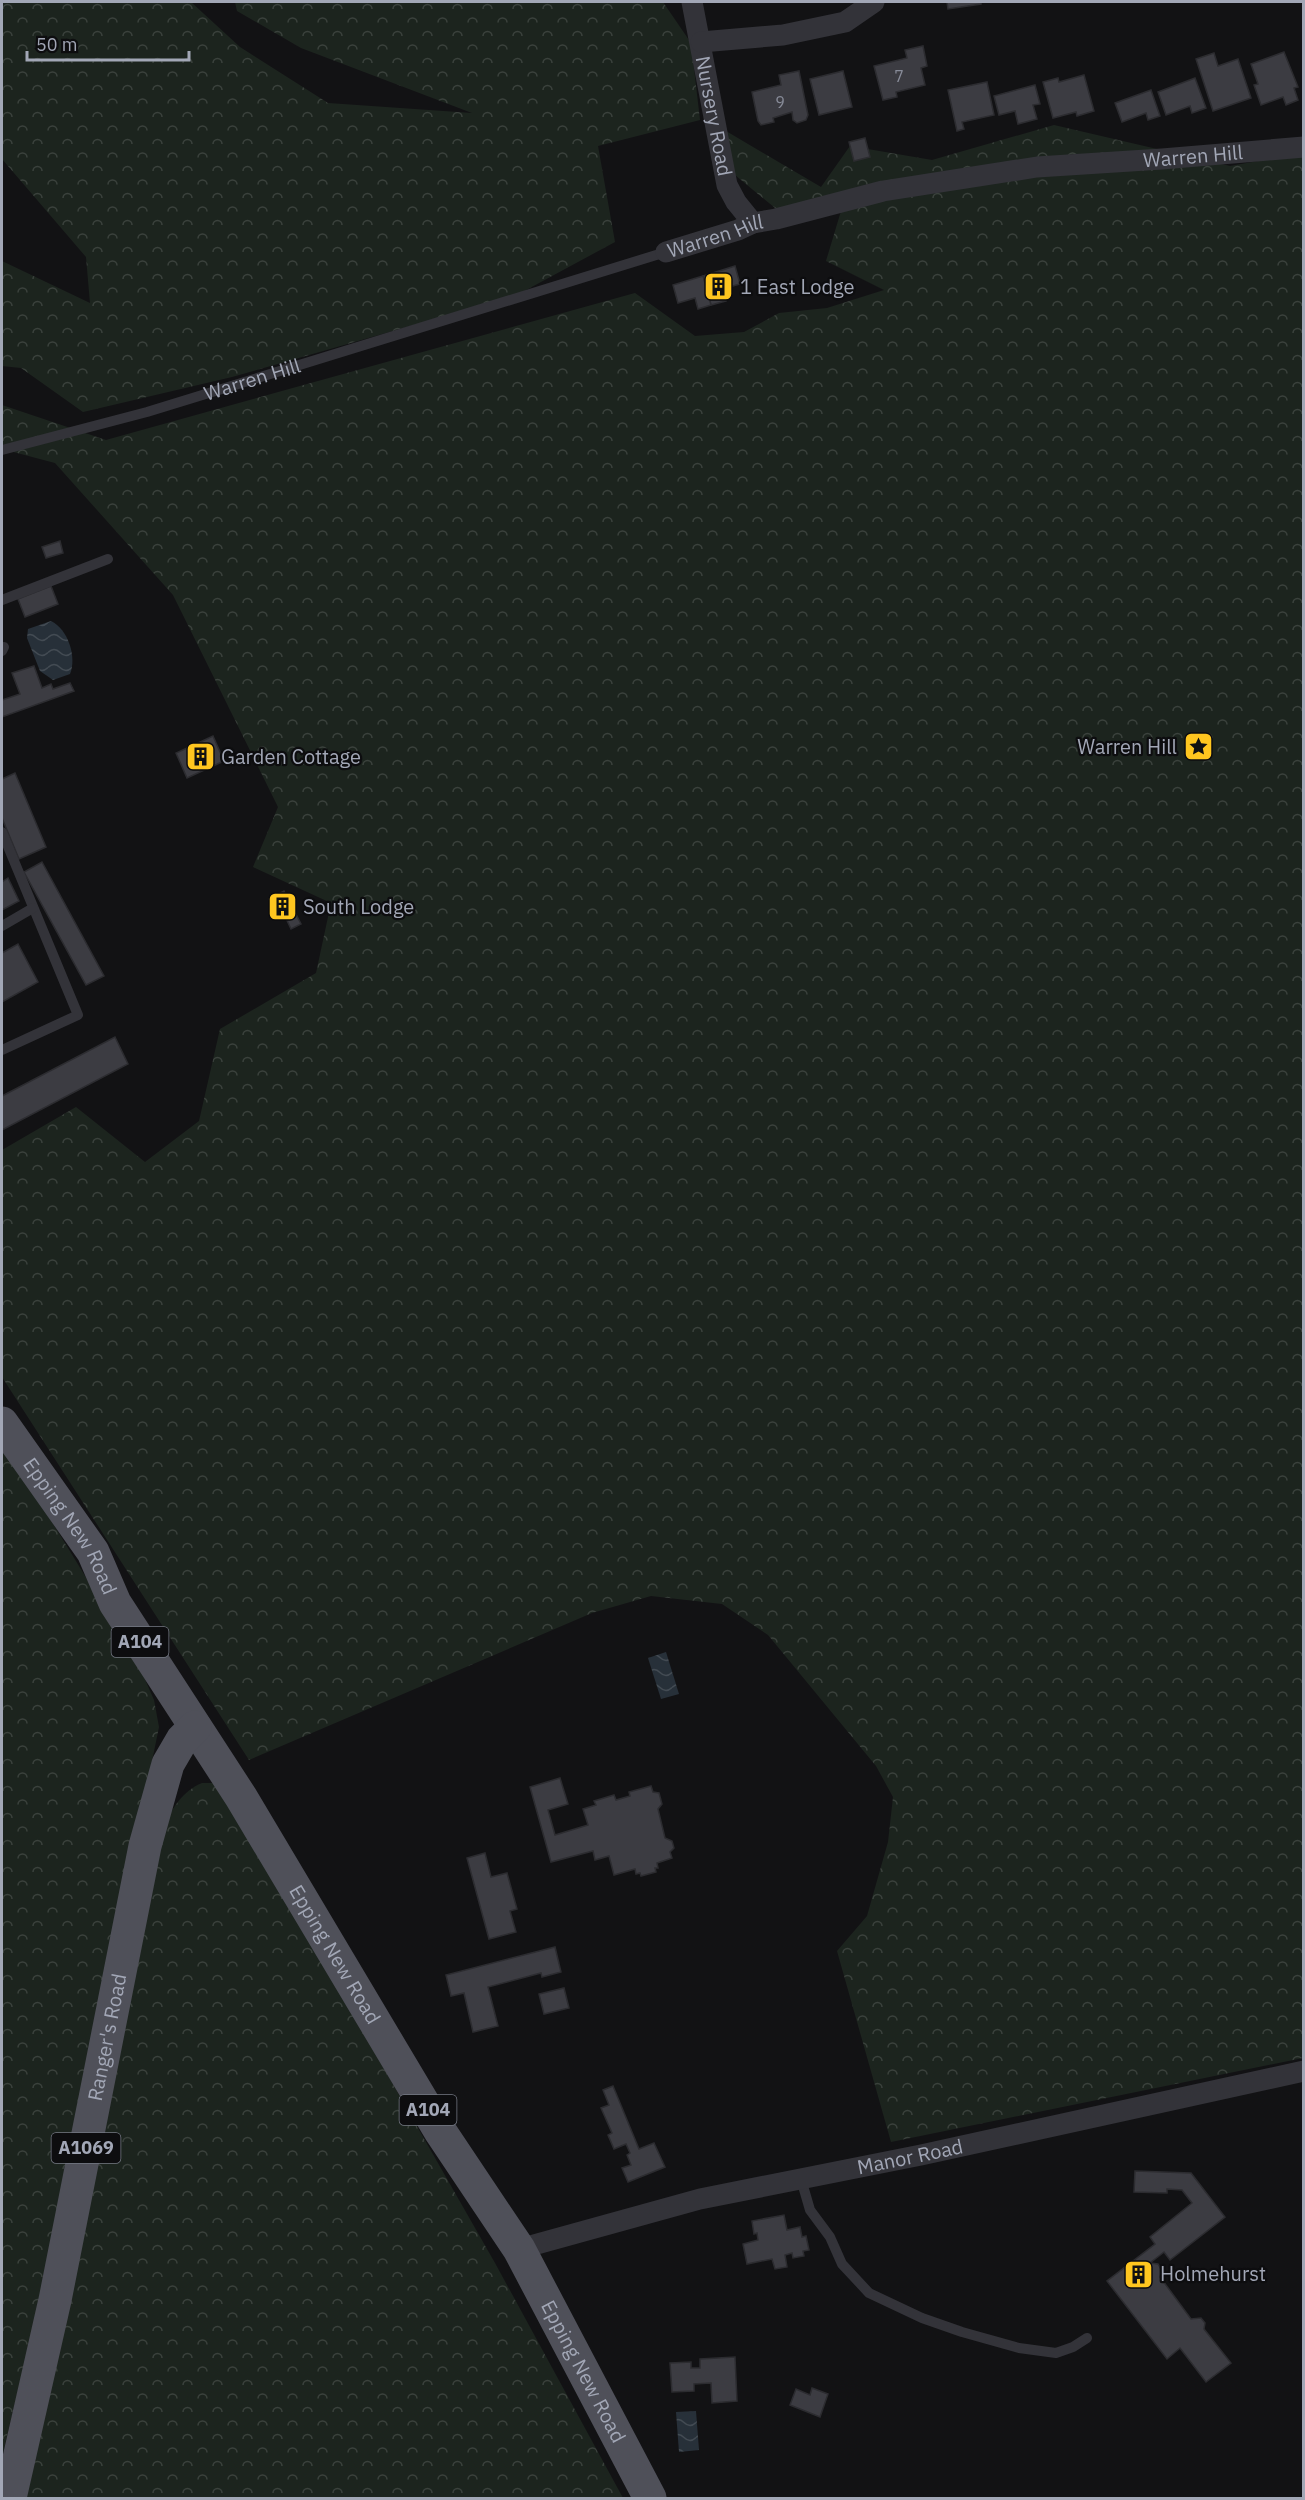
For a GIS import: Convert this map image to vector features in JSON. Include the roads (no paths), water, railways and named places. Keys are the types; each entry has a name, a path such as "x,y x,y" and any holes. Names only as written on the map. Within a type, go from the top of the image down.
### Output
{"main road":[{"name":"Epping New Road","path":"2,1423 93,1552 115,1603 241,1797 440,2131 519,2249 650,2499"},
{"name":"Ranger's Road","path":"10,2499 55,2300 145,1846 168,1764 182,1740 195,1727"}],"street":[{"name":"Nursery Road","path":"692,2 727,185 736,202 753,222"},
{"path":"701,42 783,35 844,22 874,2"},
{"name":"Warren Hill","path":"666,252 738,230 753,222 771,221 883,191 1037,167 1304,147"},
{"name":"Manor Road","path":"519,2249 700,2199 1304,2071"}],"lane":[{"name":"Warren Hill","path":"2,450 147,412 666,252"},
{"path":"2,600 108,558"},
{"path":"2,832 78,1015 2,1050"},
{"path":"2,926 33,908"},
{"path":"801,2179 810,2210 830,2237 842,2264 869,2293 922,2318 1019,2348 1056,2353 1073,2347 1087,2338"}],"water":[{"path":"51,621 62,630 72,652 70,674 53,680 40,671 27,638 28,629"},
{"path":"666,1652 679,1694 661,1699 648,1658"},
{"path":"696,2411 699,2450 679,2452 676,2412"}],"place":[{"name":"1 East Lodge","path":"719,287"},
{"name":"Warren Hill","path":"1198,747"},
{"name":"Garden Cottage","path":"200,757"},
{"name":"South Lodge","path":"282,907"},
{"name":"Holmehurst","path":"1139,2274"}]}
